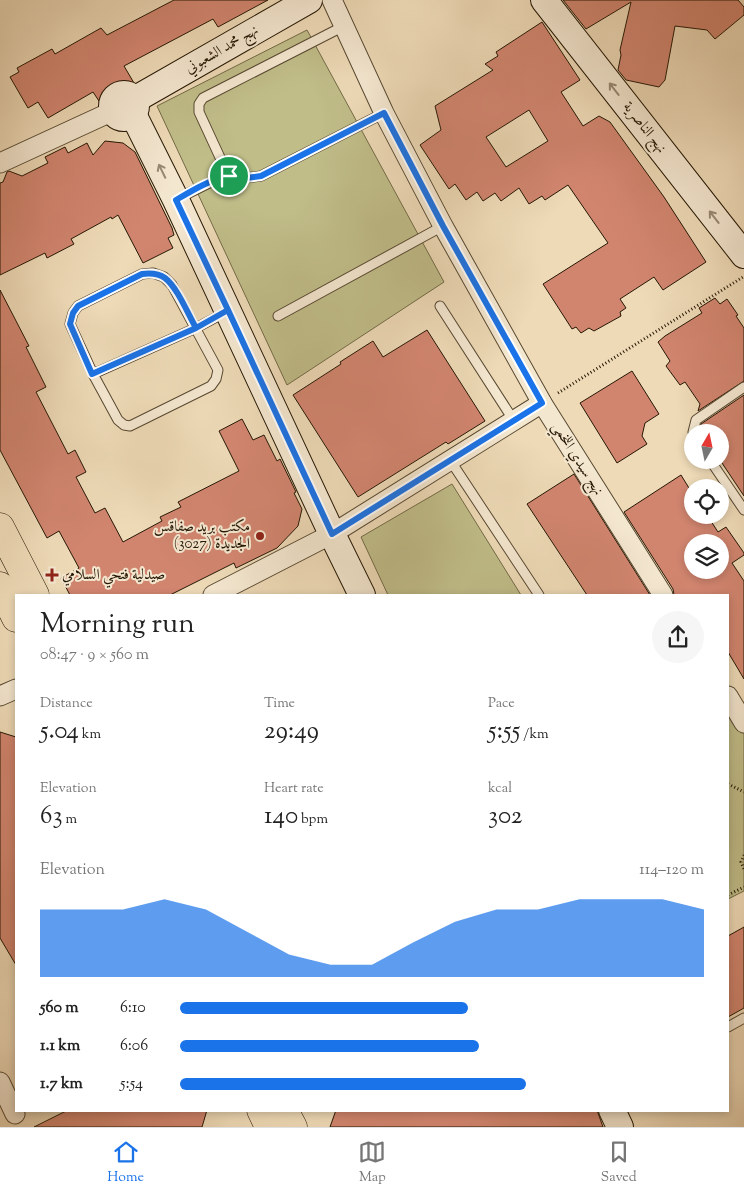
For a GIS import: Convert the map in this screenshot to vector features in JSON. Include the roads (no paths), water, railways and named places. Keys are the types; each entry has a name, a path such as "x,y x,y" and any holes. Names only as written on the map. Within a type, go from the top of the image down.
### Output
{"main road":[{"path":"0,527 34,594"},
{"path":"0,586 15,616"},
{"path":"266,1119 293,1127"}],"street":[{"name":"نهج محمد الشعبوني","path":"0,164 127,108 309,0"},
{"name":"نهج سيدي اللخمي","path":"332,0 384,113 443,226 542,403 662,594"},
{"name":"نهج الناصرية","path":"544,0 744,255"},
{"path":"127,108 176,200 362,594"},
{"path":"215,594 332,534 542,403"},
{"path":"0,696 15,689"},
{"path":"729,698 744,723"},
{"path":"0,1082 15,1114"},
{"path":"613,1112 620,1127"}],"lane":[{"path":"229,176 199,112 199,104 203,98 345,26"},
{"path":"176,200 203,184 217,179 229,176 246,178 261,176 384,113"},
{"path":"278,316 443,226"},
{"path":"153,273 164,277 172,285 218,370 216,379 211,386 130,426 124,425 118,420 92,374 70,324 73,313 78,306 142,274 153,273"},
{"path":"440,306 514,421"},
{"path":"92,374 196,328 228,310"},
{"path":"695,424 696,420 744,388"},
{"path":"450,460 538,594"},
{"path":"716,469 744,510"},
{"path":"729,1026 744,1018"}],"place":[{"name":"مكتب بريد صفاقس الجديدة (3027)","path":"260,536"},
{"name":"صيدلية فتحي السلامي","path":"52,575"}]}
